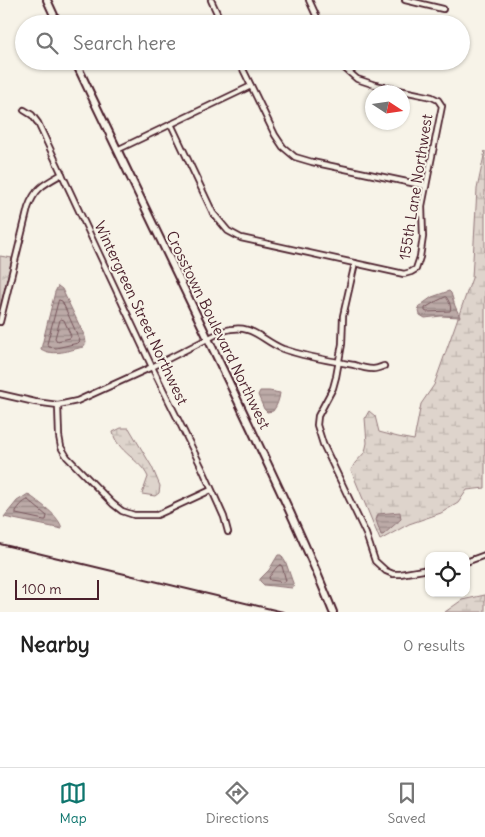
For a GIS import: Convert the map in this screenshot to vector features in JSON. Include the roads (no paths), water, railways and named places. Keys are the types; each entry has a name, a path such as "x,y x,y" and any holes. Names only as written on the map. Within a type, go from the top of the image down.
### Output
{"street":[{"path":"47,0 54,15"},
{"path":"211,0 218,15"},
{"path":"309,0 316,15"},
{"path":"405,0 443,9"},
{"name":"Crosstown Boulevard Northwest","path":"80,70 116,150 208,339 311,558 333,612"},
{"path":"243,70 275,136 283,147 295,157 426,186"},
{"name":"155th Lane Northwest","path":"346,70 356,79 432,97 438,100 441,105 422,206 423,237 416,269 404,274 355,263"},
{"path":"116,150 251,86"},
{"name":"Wintergreen Street Northwest","path":"24,110 32,115 38,123 152,367 202,468 224,518 228,532"},
{"path":"171,124 213,213 228,231 241,238 355,263 343,316 339,363 333,388 318,416 317,425 323,444 366,534 376,560 386,571 394,574 425,570"},
{"path":"0,322 31,198 44,184 62,174"},
{"path":"0,394 58,405 77,401 230,329 242,328 257,333 282,348 339,363 373,369 384,366"},
{"path":"58,405 59,436 61,446 67,457 122,511 134,515 157,515 211,490"},
{"path":"470,561 485,555"}],"water":[{"path":"58,286 62,289 85,337 86,343 83,347 62,352 51,352 41,349"},
{"path":"449,291 460,317 441,316 425,318 420,315 418,307 432,297"},
{"path":"260,391 280,393 278,403 273,411 267,412 264,409 258,395"},
{"path":"28,494 57,519 62,529 4,517 17,501"},
{"path":"400,512 401,519 381,535 376,520 378,514"},
{"path":"278,555 281,555 286,563 294,586 292,588 264,585 260,581"}],"railway":[{"path":"0,544 283,612"}]}
